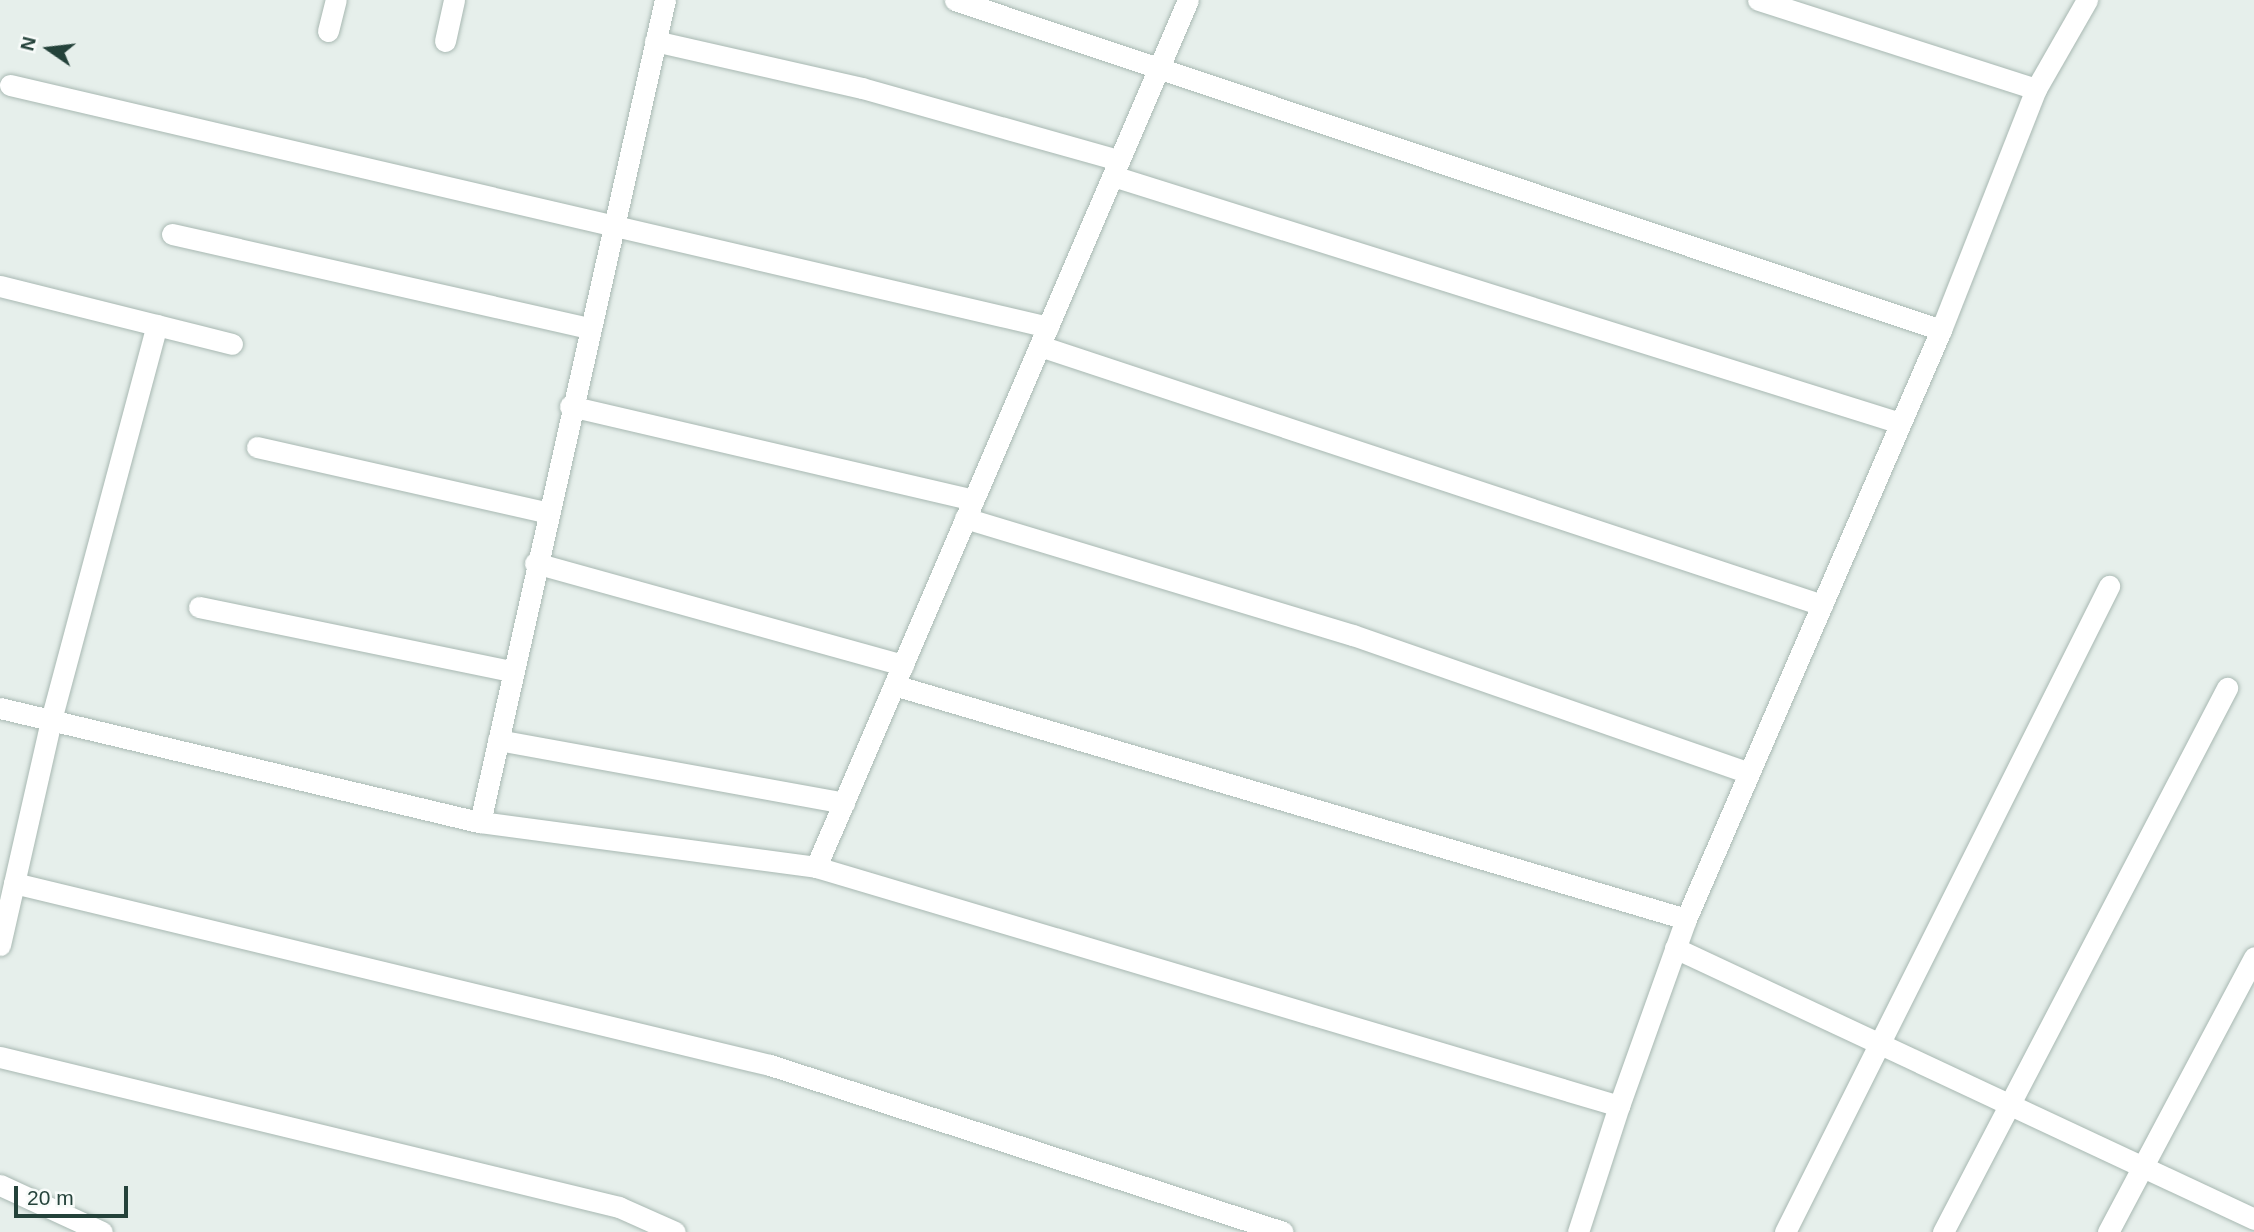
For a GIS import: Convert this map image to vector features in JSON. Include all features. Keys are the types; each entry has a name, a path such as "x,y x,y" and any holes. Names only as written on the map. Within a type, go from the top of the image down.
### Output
{"street":[{"path":"328,31 336,0"},
{"path":"445,41 454,0"},
{"path":"481,822 545,512 665,0"},
{"path":"955,0 1160,64 1941,330"},
{"path":"816,867 1188,0"},
{"path":"1758,0 2036,89"},
{"path":"1578,1232 1619,1106 1686,919 1941,330 2036,89 2087,0"},
{"path":"655,41 862,88 1900,423"},
{"path":"10,85 612,228 1044,336 1822,605"},
{"path":"172,234 588,328"},
{"path":"0,286 232,344"},
{"path":"0,945 51,720 157,326"},
{"path":"570,406 969,509 1353,635 1749,773"},
{"path":"257,447 545,512"},
{"path":"535,562 903,665"},
{"path":"1785,1232 1876,1042 2109,586"},
{"path":"199,607 512,671"},
{"path":"894,685 1686,919"},
{"path":"1943,1232 2227,688"},
{"path":"0,708 481,822 816,867 1619,1106"},
{"path":"498,740 844,803"},
{"path":"14,883 771,1065 1283,1232"},
{"path":"1675,948 2254,1220"},
{"path":"2108,1232 2254,957"},
{"path":"0,1057 619,1208 675,1232"},
{"path":"0,1185 102,1232"}]}
